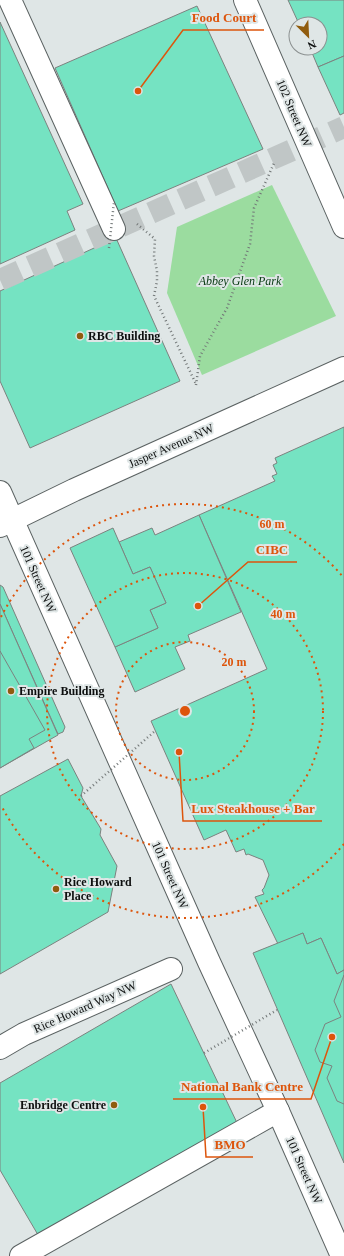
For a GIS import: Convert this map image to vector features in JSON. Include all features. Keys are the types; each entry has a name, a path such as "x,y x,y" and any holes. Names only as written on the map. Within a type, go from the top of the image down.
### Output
{"main road":[{"path":"10,0 111,239"},
{"name":"102 Street NW","path":"245,0 344,227"},
{"name":"Jasper Avenue NW","path":"6,522 344,368"},
{"name":"101 Street NW","path":"0,492 6,522 278,1111 342,1256"},
{"name":"Rice Howard Way NW","path":"0,1048 24,1034 171,969"},
{"path":"21,1256 278,1111"}],"path":[{"path":"133,221 155,239 154,256 157,281 154,296 196,385 200,356 227,308 250,244 254,208 275,161"},
{"path":"111,239 114,202"},
{"path":"82,796 155,731"},
{"path":"204,1053 277,1010"}],"green space":[{"name":"Abbey Glen Park","path":"272,185 336,316 202,375 167,293 177,227"}],"building":[{"path":"288,0 344,0 344,56 318,67 313,56 328,56 328,16 295,16"},
{"path":"197,6 263,149 118,211 55,68"},
{"path":"0,22 83,204 67,211 75,230 0,264"},
{"path":"344,56 344,113 340,115 318,67"},
{"name":"RBC Building","path":"116,238 180,381 30,448 0,381 0,291"},
{"path":"344,427 344,970 337,974 321,938 307,944 303,933 278,944 255,897 264,894 262,890 269,875 263,860 248,854 246,855 244,849 236,852 226,830 204,840 151,721 267,669 199,515 275,481 272,476 277,474 273,465 277,463 275,458"},
{"path":"199,515 241,612 188,635 190,641 175,647 185,669 135,692 115,647 158,628 150,610 166,603 150,567 133,574 119,542 152,528 155,535"},
{"path":"113,528 133,574 150,567 166,603 150,610 158,628 115,647 70,548"},
{"path":"0,585 3,587 65,727 63,732 58,734 0,604"},
{"path":"0,604 58,735 0,768"},
{"name":"Empire Building","path":"0,651 45,730 29,739 34,748 0,768"},
{"name":"Rice Howard Place","path":"68,759 83,788 81,796 101,829 100,835 117,866 108,912 0,974 0,796"},
{"path":"303,933 307,944 321,938 337,974 344,970 344,1163 253,953"},
{"path":"344,975 344,1104 337,1101 327,1078 332,1066 320,1062 315,1050 325,1024 341,1017 334,1001"},
{"name":"Enbridge Centre","path":"171,984 239,1127 41,1240 0,1170 0,1083"}],"tunnel":[{"path":"0,280 344,127"}],"place":[{"name":"Food Court","path":"138,91"},
{"name":"RBC Building","path":"80,336"},
{"name":"CIBC","path":"198,606"},
{"name":"Empire Building","path":"11,691"},
{"name":"Lux Steakhouse + Bar","path":"179,752"},
{"name":"Rice Howard Place","path":"56,889"},
{"name":"National Bank Centre","path":"332,1037"},
{"name":"Enbridge Centre","path":"114,1105"},
{"name":"BMO","path":"203,1107"}]}
